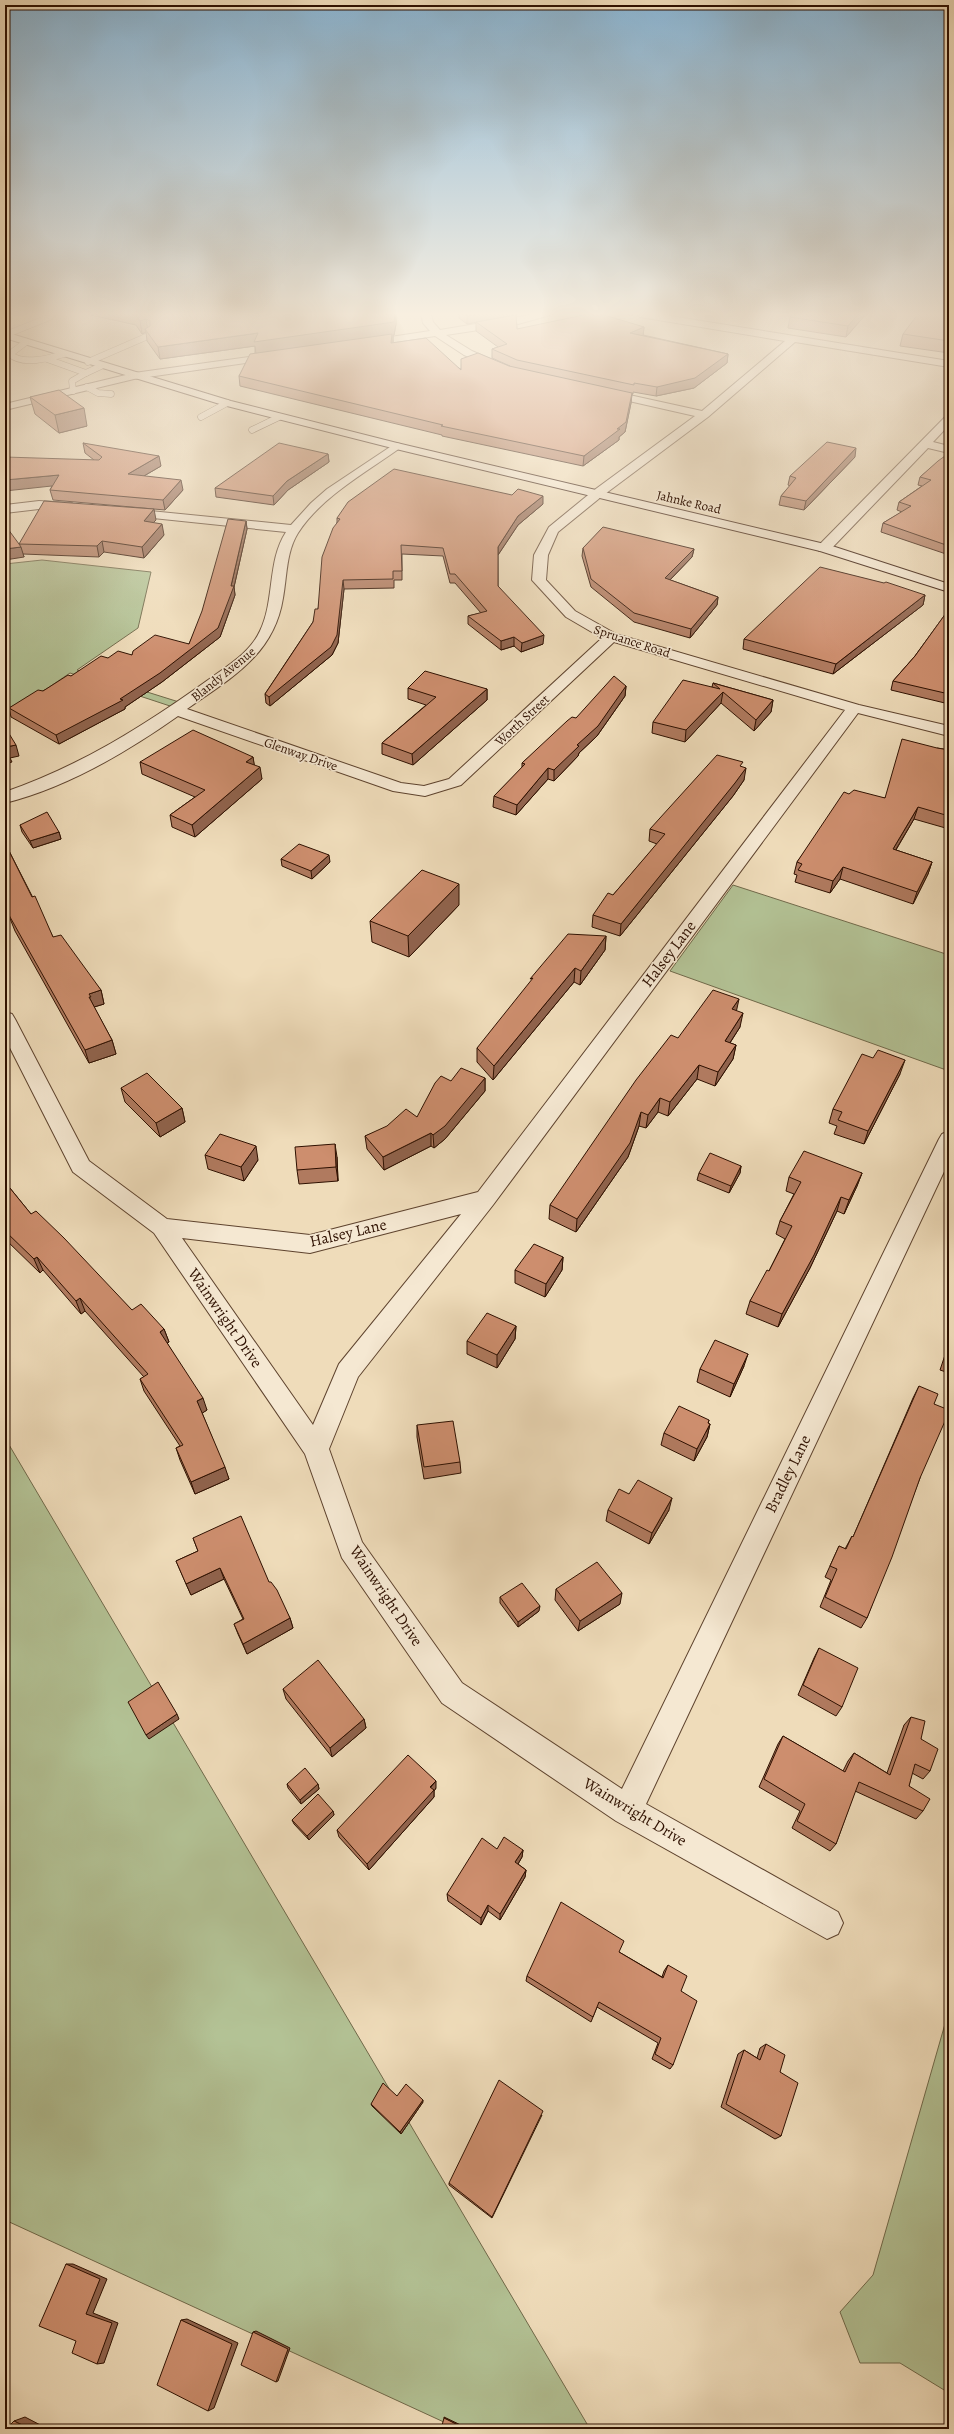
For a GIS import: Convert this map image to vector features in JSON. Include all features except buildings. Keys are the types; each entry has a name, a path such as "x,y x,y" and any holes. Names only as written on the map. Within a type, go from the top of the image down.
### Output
{"street":[{"name":"Jahnke Road","path":"321,428 824,548 949,588"},
{"name":"Spruance Road","path":"687,428 597,494 553,530 541,555 539,580 558,604 581,623 611,637 854,708 949,731"},
{"path":"824,548 940,428"},
{"path":"924,443 949,450"},
{"name":"Blandy Avenue","path":"5,798 49,782 100,757 178,711 246,658 261,641 272,619 283,550 294,529 318,502 396,446"},
{"path":"5,509 39,505 84,507"},
{"path":"114,510 294,529"},
{"name":"Worth Street","path":"425,791 455,782 611,637"},
{"name":"Halsey Lane","path":"316,1449 348,1371 485,1199 854,708"},
{"name":"Glenway Drive","path":"178,711 399,788 425,791"},
{"name":"Wainwright Drive","path":"5,1019 81,1166 162,1227 316,1449 351,1549 452,1693 627,1810 827,1923"},
{"name":"Bradley Lane","path":"627,1810 949,1139"},
{"name":"Halsey Lane","path":"162,1227 310,1244 485,1199"}],"lane":[{"path":"252,430 257,428"}],"green space":[{"path":"42,560 151,572 138,628 77,670 179,702 173,707 70,673 11,713 5,704 5,564"},
{"path":"733,885 949,955 949,1071 670,971"},
{"path":"5,1438 590,2429 459,2429 5,2220"},
{"path":"949,2010 949,2393 900,2363 860,2363 840,2312 873,2275"}]}
